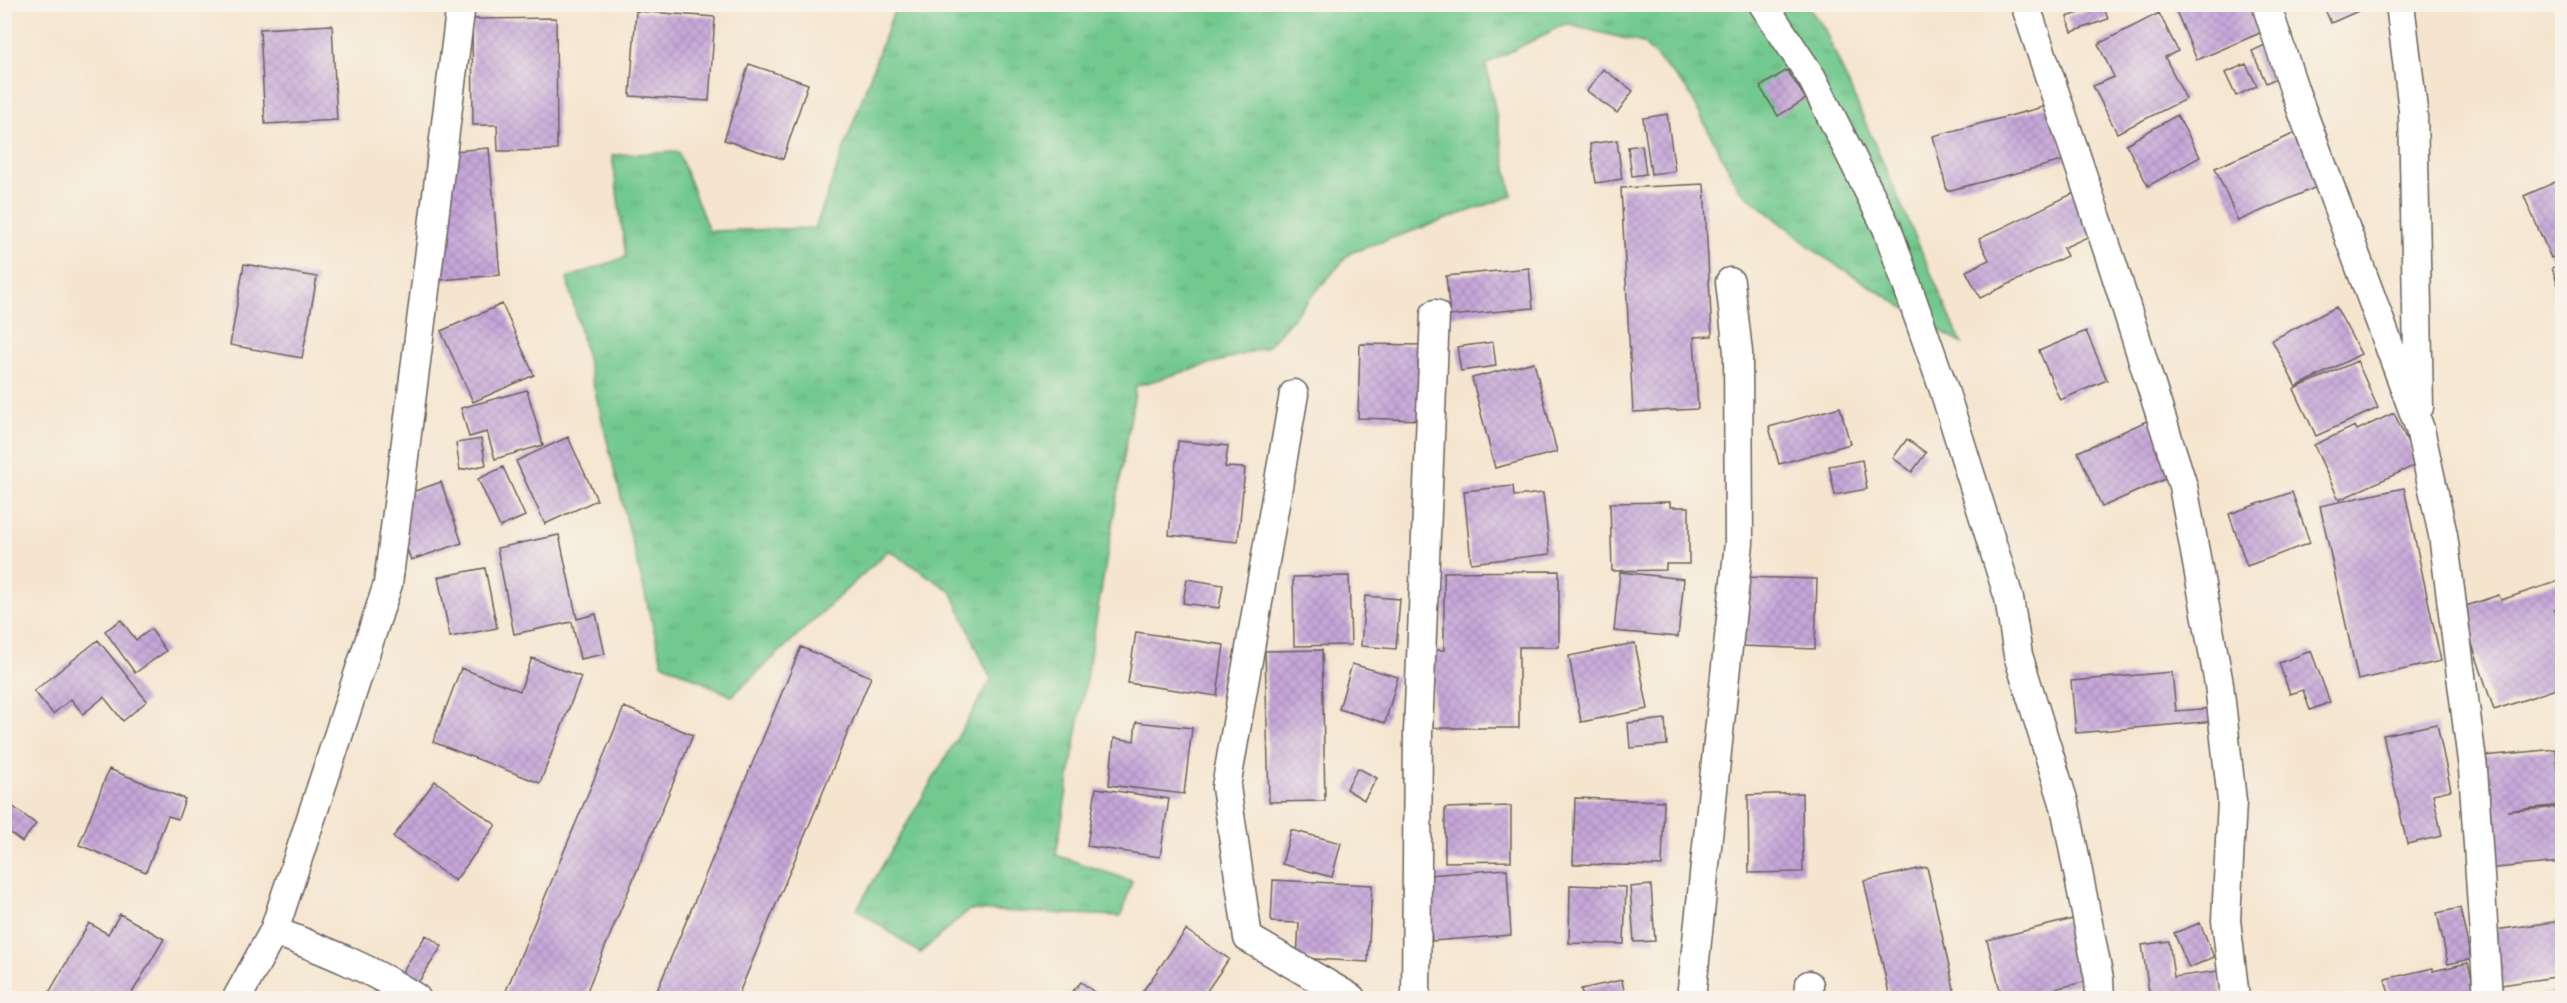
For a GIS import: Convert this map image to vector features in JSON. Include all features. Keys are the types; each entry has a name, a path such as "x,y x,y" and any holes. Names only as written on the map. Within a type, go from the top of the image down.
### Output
{"street":[{"path":"237,999 274,931 388,584 461,4"},
{"path":"1763,4 1812,78 1887,228 1944,390 2009,598 2018,655 2065,806 2099,979 2100,999"},
{"path":"2025,4 2183,486 2219,684 2232,801 2226,920 2235,999"},
{"path":"2266,4 2295,92 2420,429 2443,535 2473,770 2488,999"},
{"path":"2400,4 2413,111 2420,429"},
{"path":"1691,999 1739,543 1738,351 1730,282"},
{"path":"1416,999 1418,732 1435,314"},
{"path":"1294,394 1226,787 1248,938 1351,999"},
{"path":"274,931 347,959 391,981 416,999"}],"green space":[{"path":"1806,4 1824,28 1962,344 1819,254 1738,188 1687,89 1643,43 1565,24 1486,64 1512,196 1350,253 1267,347 1136,386 1056,855 1132,881 1121,916 969,910 920,953 857,909 991,680 951,591 889,550 732,696 662,663 567,278 626,257 612,155 678,152 709,231 815,228 896,5"}],"building":[{"path":"2173,4 2264,4 2274,27 2197,60"},
{"path":"2103,5 2108,19 2072,32 2067,17"},
{"path":"2323,5 2372,5 2331,23"},
{"path":"636,11 715,17 709,101 630,96"},
{"path":"2159,13 2178,51 2165,57 2186,99 2117,133 2093,86 2114,77 2098,44"},
{"path":"556,18 557,150 498,151 497,125 473,125 472,19"},
{"path":"332,25 337,120 265,124 260,29"},
{"path":"2280,38 2294,70 2266,83 2252,51"},
{"path":"749,64 808,84 783,159 724,140"},
{"path":"2246,64 2257,86 2236,96 2225,73"},
{"path":"1603,69 1633,91 1617,113 1587,91"},
{"path":"1787,70 1806,99 1778,116 1760,87"},
{"path":"2051,105 2066,160 1947,191 1933,136"},
{"path":"1667,114 1675,171 1651,174 1643,118"},
{"path":"2177,115 2200,157 2148,186 2126,144"},
{"path":"2305,129 2328,182 2238,221 2215,168"},
{"path":"1617,140 1622,179 1596,183 1590,144"},
{"path":"1642,145 1646,174 1632,176 1628,147"},
{"path":"489,148 500,275 440,280 429,153"},
{"path":"2562,179 2562,253 2551,258 2524,196"},
{"path":"1704,184 1712,336 1694,337 1698,409 1633,412 1621,188"},
{"path":"2074,193 2094,234 2063,248 2067,256 1980,298 1966,271 1989,260 1979,239"},
{"path":"244,264 317,277 302,358 230,345"},
{"path":"2562,264 2562,296 2552,268"},
{"path":"1529,268 1533,308 1450,316 1446,276"},
{"path":"502,304 534,375 473,402 441,331"},
{"path":"2336,307 2361,354 2296,387 2272,340"},
{"path":"2086,331 2107,380 2060,400 2039,351"},
{"path":"1493,342 1496,366 1461,371 1457,347"},
{"path":"1360,344 1424,345 1422,420 1358,418"},
{"path":"2357,361 2378,408 2316,436 2294,389"},
{"path":"1534,362 1557,452 1495,468 1472,378"},
{"path":"527,390 543,445 495,459 487,432 469,437 461,408"},
{"path":"1840,407 1850,444 1779,464 1769,427"},
{"path":"2394,413 2418,464 2339,500 2314,445 2355,426 2357,430"},
{"path":"2151,419 2176,474 2102,507 2078,452"},
{"path":"568,437 597,500 545,524 516,461"},
{"path":"481,439 486,465 460,470 456,443"},
{"path":"1907,439 1926,453 1912,472 1893,458"},
{"path":"1178,441 1228,446 1225,467 1245,468 1238,542 1169,535"},
{"path":"1862,460 1867,489 1835,495 1829,466"},
{"path":"503,467 525,516 500,527 478,479"},
{"path":"441,482 462,543 411,560 389,500"},
{"path":"1513,486 1514,496 1543,493 1550,554 1471,563 1464,491"},
{"path":"2404,488 2441,661 2358,680 2320,506"},
{"path":"2292,492 2310,543 2247,566 2229,514"},
{"path":"1670,502 1670,507 1689,507 1689,564 1666,564 1666,570 1612,571 1610,503"},
{"path":"559,535 577,619 596,614 605,654 580,659 572,622 514,634 497,548"},
{"path":"485,568 497,628 450,637 438,577"},
{"path":"1559,571 1559,647 1519,647 1519,728 1433,728 1433,650 1444,650 1444,572"},
{"path":"1620,572 1684,579 1678,637 1614,631"},
{"path":"1349,576 1351,645 1294,646 1293,577"},
{"path":"1744,577 1817,579 1815,649 1741,646"},
{"path":"1187,579 1223,585 1219,608 1183,603"},
{"path":"2562,580 2562,608 2554,610 2562,636 2562,687 2494,710 2460,608 2499,595 2501,600"},
{"path":"1365,596 1400,599 1396,649 1361,646"},
{"path":"121,620 136,640 151,629 166,651 135,673 105,631"},
{"path":"1136,632 1224,645 1217,696 1128,683"},
{"path":"98,640 147,701 123,721 104,697 83,714 71,699 53,714 34,691"},
{"path":"1635,643 1648,709 1581,722 1569,656"},
{"path":"801,647 871,677 737,998 654,998"},
{"path":"1322,650 1325,801 1269,802 1265,651"},
{"path":"2311,651 2330,702 2310,710 2303,690 2290,694 2279,663"},
{"path":"532,658 581,677 540,783 433,742 461,668 520,691"},
{"path":"1352,664 1398,677 1385,723 1339,709"},
{"path":"2172,672 2176,711 2214,708 2215,721 2076,733 2071,681"},
{"path":"624,707 693,735 584,998 503,998"},
{"path":"1665,719 1667,745 1630,748 1628,723"},
{"path":"1136,722 1192,728 1184,794 1109,785 1114,738 1134,741"},
{"path":"2437,724 2451,790 2433,794 2442,836 2407,844 2383,735"},
{"path":"2556,749 2561,805 2507,811 2561,807 2562,862 2484,869 2474,757"},
{"path":"1358,768 1377,778 1364,800 1346,789"},
{"path":"109,769 185,799 178,819 168,816 146,872 79,845"},
{"path":"435,781 496,825 455,881 393,837"},
{"path":"1096,788 1169,799 1160,857 1087,846"},
{"path":"1802,793 1803,872 1749,873 1748,795"},
{"path":"1575,798 1664,801 1662,866 1573,864"},
{"path":"8,803 36,824 22,842 4,828 4,807"},
{"path":"1511,806 1511,861 1445,862 1445,808"},
{"path":"1291,830 1341,843 1332,877 1282,864"},
{"path":"1927,867 1956,998 1890,998 1864,881"},
{"path":"1507,869 1511,935 1432,941 1428,875"},
{"path":"1273,880 1372,885 1368,962 1297,958 1299,923 1271,922"},
{"path":"1570,885 1626,887 1624,944 1569,943"},
{"path":"1651,885 1655,941 1634,942 1630,887"},
{"path":"2460,908 2471,959 2448,964 2437,913"},
{"path":"120,914 164,939 129,998 46,998 89,923 108,934"},
{"path":"2073,919 2088,981 2015,998 2002,998 1987,940"},
{"path":"2562,921 2562,976 2495,986 2487,931"},
{"path":"2200,923 2214,957 2189,968 2174,933"},
{"path":"1186,930 1229,959 1202,998 1138,998"},
{"path":"426,935 442,946 418,983 402,972"},
{"path":"2169,941 2174,977 2218,971 2222,998 2150,998 2142,945"},
{"path":"2468,963 2477,998 2390,998 2385,979"},
{"path":"1622,980 1625,996 1639,993 1641,998 1583,998 1581,989"},
{"path":"1081,982 1102,998 1067,998"},
{"path":"2562,990 2562,998 2530,998"}]}
